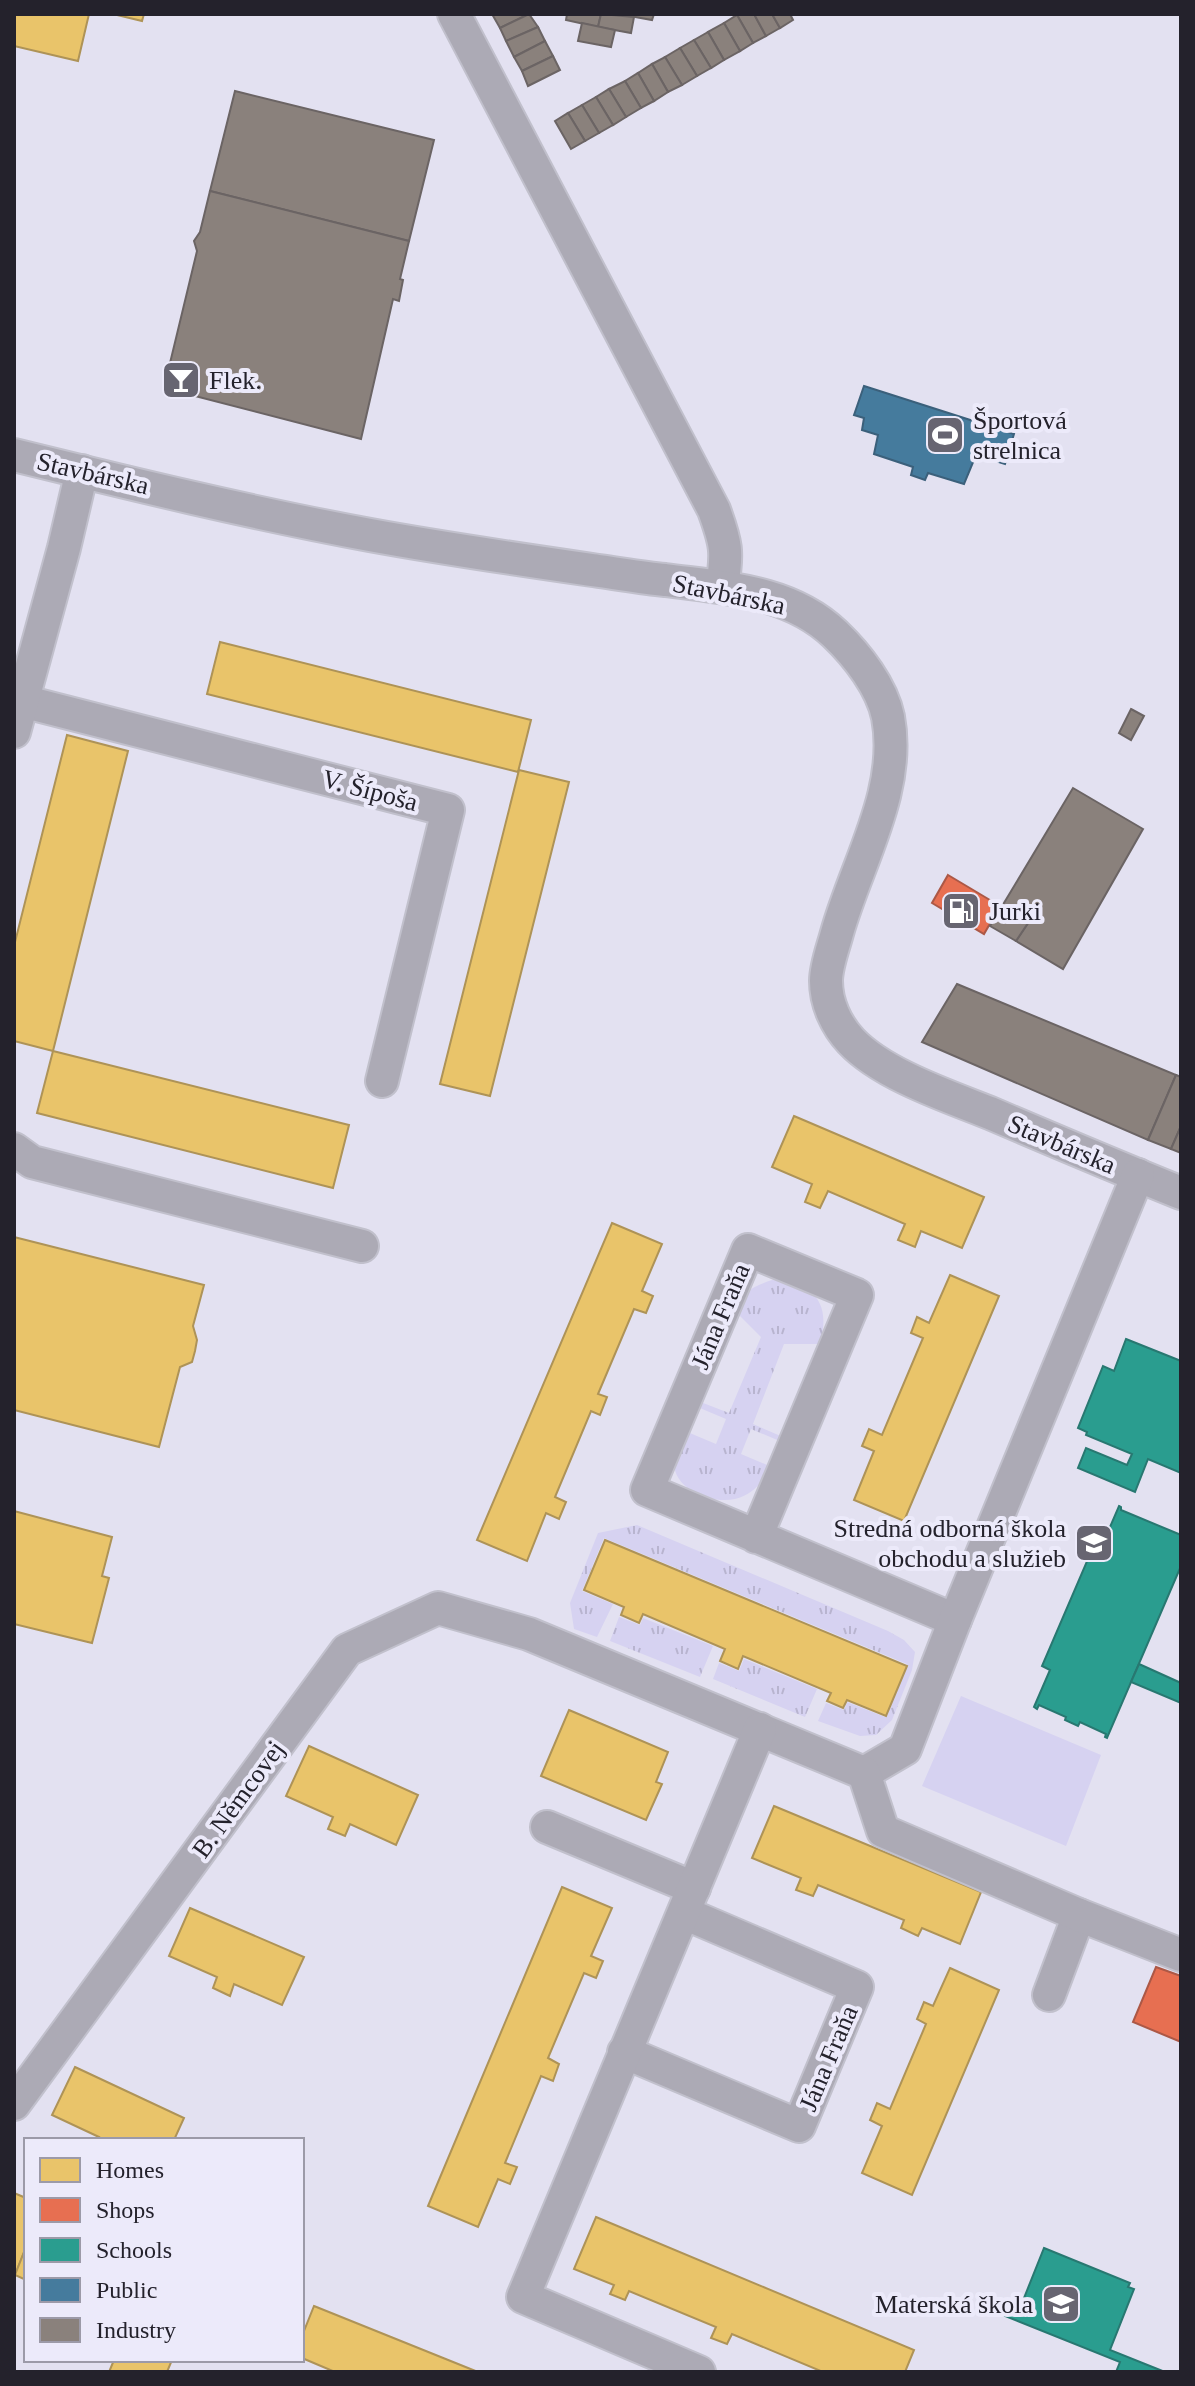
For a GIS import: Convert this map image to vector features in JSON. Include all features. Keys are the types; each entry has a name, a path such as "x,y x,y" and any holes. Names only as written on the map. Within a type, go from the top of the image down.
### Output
{"street":[{"path":"454,14 714,510 727,558 722,586"},
{"name":"Stavbárska","path":"14,455 370,535 525,560 722,586 791,604 818,619 856,658 876,687 887,715 890,747 888,776 844,908 826,979 829,1003 837,1023 848,1039 881,1064 934,1090 1181,1193"},
{"name":"V. Šípoša","path":"82,471 64,548 17,711 196,744 448,810 382,1081"},
{"path":"14,1149 32,1162 362,1246"},
{"path":"864,1773 905,1749 1138,1175"},
{"name":"Jána Fraňa","path":"756,1537 857,1295 748,1250 647,1490 756,1537 955,1620"},
{"name":"B. Němcovej","path":"14,2104 347,1650 438,1608 529,1634 760,1729"},
{"path":"699,2372 523,2297 760,1729 864,1773 883,1831 1181,1955"},
{"name":"Jána Fraňa","path":"547,1827 857,1987 799,2126 624,2052"},
{"path":"1049,1995 1079,1915"}],"green space":[{"path":"772,1280 799,1285 816,1297 823,1317 819,1344 784,1344 753,1424 783,1437 782,1442 751,1429 741,1454 772,1467 765,1477 752,1491 735,1499 705,1497 686,1487 679,1479 675,1470 676,1453 685,1431 716,1444 726,1419 695,1406 698,1401 729,1413 761,1337 735,1311 749,1291"},
{"path":"637,1525 904,1640 915,1652 912,1670 892,1720 876,1735 860,1736 818,1721 826,1703 844,1710 847,1702 885,1717 907,1664 604,1538 582,1591 613,1604 597,1637 574,1629 570,1603 598,1533"},
{"path":"619,1617 640,1625 643,1618 713,1646 700,1677 610,1641"},
{"path":"744,1659 817,1689 805,1717 713,1679 719,1663 739,1671"},
{"path":"961,1696 1101,1755 1066,1846 922,1786"}],"building: Homes":[{"path":"14,14 89,14 78,61 14,46"},
{"path":"113,14 144,14 142,21"},
{"path":"220,642 531,720 518,772 207,694"},
{"path":"67,735 128,751 53,1051 14,1041 14,946"},
{"path":"519,770 569,782 490,1096 440,1084"},
{"path":"53,1051 349,1125 333,1188 37,1113"},
{"path":"794,1116 984,1197 962,1248 921,1231 915,1247 898,1240 905,1224 828,1191 820,1208 805,1202 812,1184 772,1167"},
{"path":"612,1223 662,1244 642,1291 653,1296 646,1313 634,1309 598,1394 607,1397 600,1415 591,1411 555,1497 566,1502 559,1519 546,1513 527,1561 477,1540"},
{"path":"14,1237 204,1285 193,1326 197,1340 192,1362 180,1367 159,1447 14,1410"},
{"path":"950,1275 999,1296 904,1521 854,1500 874,1451 862,1446 869,1429 882,1435 923,1338 911,1333 917,1317 929,1323"},
{"path":"14,1511 112,1537 102,1576 109,1578 92,1643 14,1624"},
{"path":"605,1540 907,1666 886,1716 847,1700 843,1708 827,1701 831,1693 743,1656 738,1669 720,1661 725,1649 643,1614 639,1623 621,1615 624,1607 584,1590"},
{"path":"569,1710 668,1752 656,1782 662,1784 646,1820 541,1776"},
{"path":"309,1746 418,1795 396,1845 350,1824 345,1836 328,1829 333,1817 286,1796"},
{"path":"774,1806 981,1892 960,1944 922,1928 918,1936 901,1928 904,1920 818,1885 813,1896 796,1890 801,1878 752,1858"},
{"path":"562,1887 612,1908 591,1956 603,1961 596,1978 584,1973 548,2058 559,2064 553,2081 541,2076 505,2163 517,2167 510,2184 498,2179 478,2227 428,2206"},
{"path":"190,1908 304,1957 282,2005 234,1984 230,1996 213,1988 217,1977 169,1956"},
{"path":"950,1968 999,1990 912,2195 862,2173 882,2126 870,2120 877,2103 890,2109 926,2024 917,2019 924,2002 933,2006"},
{"path":"75,2067 184,2118 175,2138 98,2138 52,2115"},
{"path":"14,2193 24,2197 24,2252 15,2275"},
{"path":"596,2217 914,2350 905,2372 823,2372 732,2334 727,2344 711,2338 716,2327 629,2291 625,2300 610,2294 614,2285 574,2269"},
{"path":"24,2252 24,2279 15,2275"},
{"path":"314,2306 478,2372 335,2372 304,2359 304,2331"},
{"path":"113,2362 171,2362 167,2372 109,2372"}],"building: Shops":[{"path":"948,875 1000,906 984,934 932,903"},
{"path":"1156,1967 1181,1976 1181,2042 1133,2022"}],"building: Schools":[{"path":"1126,1339 1181,1361 1181,1473 1148,1459 1135,1492 1078,1468 1086,1448 1127,1465 1132,1454 1086,1435 1087,1432 1078,1428 1103,1366 1114,1371"},
{"path":"1119,1506 1121,1510 1181,1535 1181,1566 1107,1738 1106,1734 1080,1722 1078,1726 1039,1705 1037,1709 1034,1707 1050,1670 1042,1666 1097,1538 1104,1541"},
{"path":"1139,1664 1181,1683 1181,1703 1131,1682"},
{"path":"1044,2248 1130,2283 1128,2287 1134,2289 1110,2350 1165,2372 1116,2372 1120,2362 1005,2316 1012,2298 1022,2303"}],"building: Public":[{"name":"Športová strelnica","path":"864,386 1014,434 1005,464 976,455 964,484 928,473 925,480 911,475 913,467 874,454 878,435 862,430 864,418 854,415"}],"building: Industry":[{"path":"492,14 529,14 500,28"},
{"path":"529,14 538,27 506,41 500,28"},
{"path":"567,14 601,14 598,27 566,20"},
{"path":"601,14 634,17 631,33 598,27"},
{"path":"636,14 654,14 652,20 635,17"},
{"path":"739,14 754,14 766,36 753,43"},
{"path":"754,14 772,14 780,28 766,36"},
{"path":"772,14 790,14 793,20 780,28"},
{"path":"737,15 753,43 740,51 724,23"},
{"path":"582,23 615,30 611,47 578,41"},
{"path":"724,23 740,51 724,60 708,32"},
{"path":"538,27 545,41 514,57 506,41"},
{"path":"708,32 724,60 711,68 694,40"},
{"path":"694,40 711,68 697,76 680,48"},
{"path":"545,41 553,56 522,71 514,57"},
{"path":"680,48 697,76 682,85 665,57"},
{"path":"553,56 560,70 528,86 522,71"},
{"path":"665,57 682,85 668,92 652,64"},
{"path":"652,64 668,92 654,101 638,73"},
{"path":"638,73 654,101 641,108 625,81"},
{"path":"625,81 641,108 626,117 609,89"},
{"path":"609,89 626,117 613,125 596,97"},
{"path":"235,91 434,140 409,241 210,191"},
{"path":"596,97 613,125 599,133 582,105"},
{"path":"582,105 599,133 585,141 568,113"},
{"path":"568,113 585,141 571,149 555,121"},
{"path":"210,191 409,241 400,279 403,280 399,301 393,299 361,439 164,388 197,251 194,241 200,232"},
{"path":"1131,709 1144,716 1131,740 1119,733"},
{"path":"1073,788 1143,829 1063,969 1016,941 1028,923 1001,908"},
{"path":"1001,908 1028,923 1016,941 990,926"},
{"path":"957,984 1176,1075 1148,1140 922,1042"},
{"path":"1176,1075 1181,1077 1181,1126 1171,1149 1148,1140"},
{"path":"1181,1126 1181,1153 1171,1149"}],"place":[{"name":"Flek.","path":"181,380"},
{"name":"Športová strelnica","path":"945,435"},
{"name":"Jurki","path":"961,911"},
{"name":"Stredná odborná škola obchodu a služieb","path":"1094,1543"},
{"name":"Materská škola","path":"1061,2304"}]}
